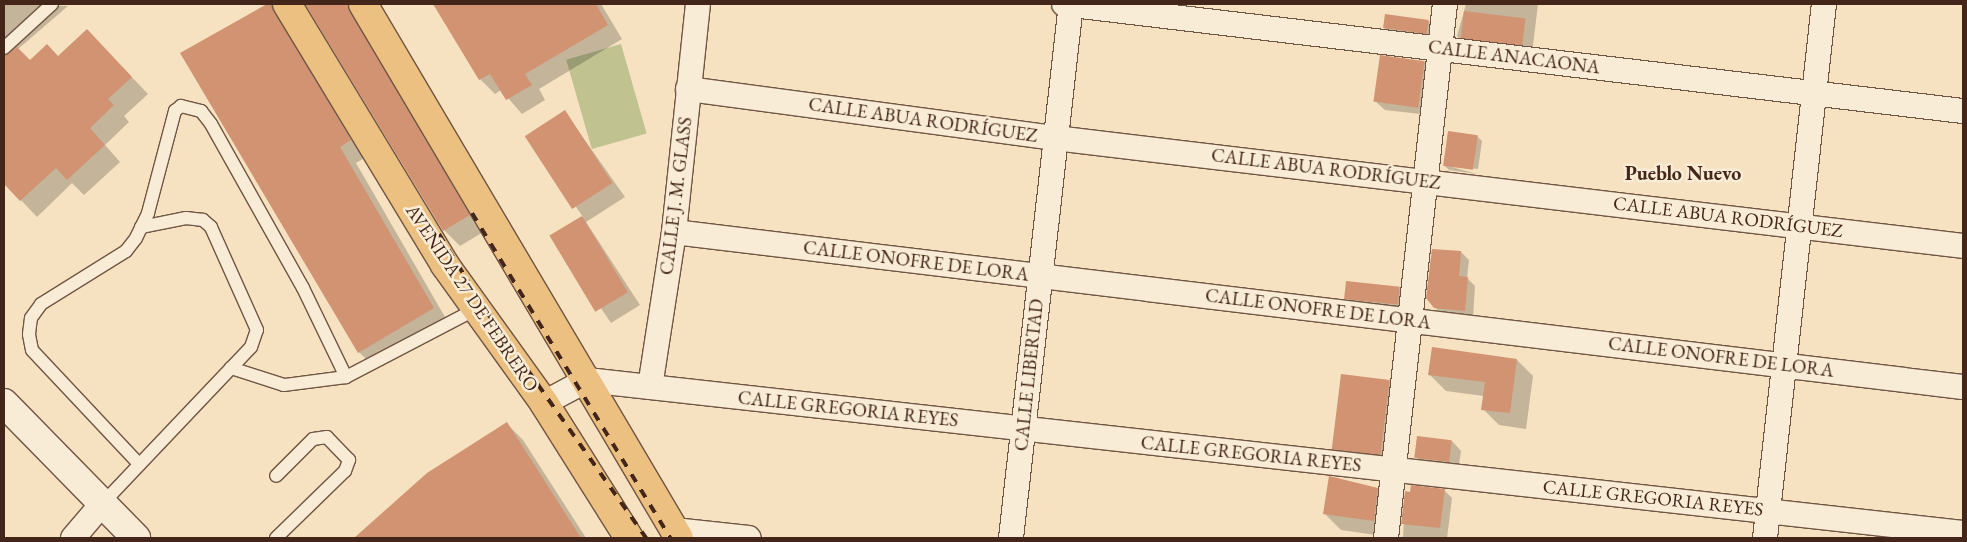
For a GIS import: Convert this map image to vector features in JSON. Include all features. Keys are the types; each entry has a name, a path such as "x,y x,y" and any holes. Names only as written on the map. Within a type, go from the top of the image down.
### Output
{"main road":[{"name":"AVENIDA 27 DE FEBRERO","path":"287,4 445,265 544,403 629,538"},
{"path":"363,4 587,380 676,534"},
{"path":"4,403 136,538"}],"street":[{"name":"CALLE J. M. GLASS","path":"650,387 674,232 698,4"},
{"name":"CALLE ANACAONA","path":"1069,4 1963,110"},
{"name":"CALLE LIBERTAD","path":"1011,538 1025,429 1039,276 1069,4"},
{"path":"1386,538 1445,4"},
{"path":"1765,538 1824,4"},
{"name":"CALLE ABUA RODRÍGUEZ","path":"688,89 1055,138 1426,180 1963,246"},
{"name":"CALLE ONOFRE DE LORA","path":"674,232 1963,387"},
{"name":"CALLE GREGORIA REYES","path":"587,380 1963,533"},
{"path":"544,403 587,380"},
{"path":"73,538 102,504"},
{"path":"676,534 749,538"}],"lane":[{"path":"4,48 52,4"},
{"path":"139,464 32,350 28,334 31,318 41,304 126,251 141,227 175,111 190,105 211,124 303,288 346,377"},
{"path":"102,504 251,347 258,330 211,227 203,220 186,218 141,227"},
{"path":"231,368 284,385 346,377 476,309"},
{"path":"276,476 313,439 327,437 349,460 345,471 276,538"}],"green space":[{"path":"621,44 647,133 592,149 566,60"}],"building":[{"path":"267,4 271,4 351,140 340,147 434,308 358,353 180,53"},
{"path":"305,4 347,4 470,215 443,231"},
{"path":"433,4 596,4 608,25 525,74 532,85 506,100 490,74 479,80"},
{"path":"1464,11 1526,19 1522,46 1461,39"},
{"path":"1385,14 1429,20 1427,34 1383,28"},
{"path":"87,29 132,77 108,99 114,105 90,128 105,145 67,180 56,168 20,201 4,184 4,56 17,47 30,60 47,44 58,56"},
{"path":"1380,55 1425,61 1418,108 1373,102"},
{"path":"565,110 612,183 572,209 525,136"},
{"path":"1448,131 1478,135 1473,170 1443,166"},
{"path":"582,216 628,292 595,312 549,236"},
{"path":"1432,249 1461,251 1459,276 1468,277 1465,311 1434,308 1426,298"},
{"path":"1346,281 1400,287 1398,305 1344,299"},
{"path":"1432,347 1517,359 1510,413 1481,410 1485,382 1428,375"},
{"path":"1341,374 1390,380 1380,455 1332,449"},
{"path":"507,422 581,538 354,538 427,473"},
{"path":"1417,436 1452,440 1449,462 1414,458"},
{"path":"1329,476 1378,488 1374,521 1323,514"},
{"path":"1411,485 1445,489 1440,528 1401,524 1405,491 1410,492"}],"railway":[{"path":"472,213 670,538"},
{"path":"439,234 486,311 646,538"}],"district":[{"name":"Pueblo Nuevo","path":"1683,173"}]}
